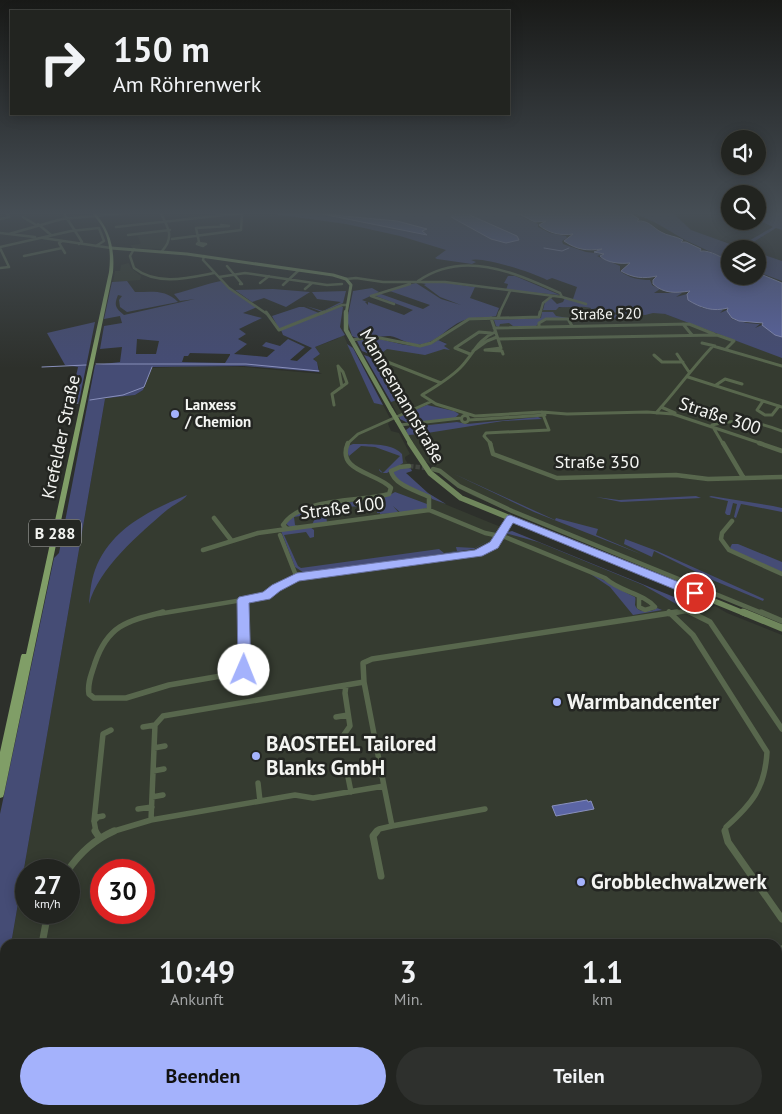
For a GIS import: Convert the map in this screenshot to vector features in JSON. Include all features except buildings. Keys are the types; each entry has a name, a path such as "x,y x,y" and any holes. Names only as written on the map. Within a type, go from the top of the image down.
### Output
{"main road":[{"name":"Krefelder Straße","path":"0,770 110,264"},
{"name":"Krefelder Straße","path":"0,794 107,291 111,264"},
{"path":"258,264 333,275 348,280"},
{"name":"Mannesmannstraße","path":"348,280 350,285 345,324 351,340 426,471 448,490 462,498 510,518 782,628"}],"street":[{"path":"133,264 136,271 153,278 181,279 214,273"},
{"path":"206,264 231,290 270,315 279,330 342,305 347,305"},
{"path":"417,282 429,273 458,265 493,266 560,293 562,297"},
{"path":"227,266 242,284 240,284"},
{"path":"283,285 299,270"},
{"path":"219,277 245,273 312,283 342,284"},
{"path":"260,283 269,276"},
{"path":"348,280 360,278 383,282 445,282 562,297 586,304"},
{"path":"394,304 371,296 413,282"},
{"path":"305,289 312,283"},
{"path":"498,318 510,291"},
{"path":"351,340 375,337 411,345 426,345 464,321 491,318 540,317 543,303 553,296"},
{"path":"491,318 493,331 500,348 485,350 502,351 503,354"},
{"path":"539,327 539,323 545,319 568,319 572,326"},
{"path":"683,324 692,335"},
{"name":"Straße 520","path":"471,353 455,348 479,332 539,327 607,325 690,324 734,341 726,349"},
{"path":"607,325 614,337"},
{"path":"430,402 422,395 441,383 463,365 475,345 493,331"},
{"path":"471,353 487,340 497,338 715,335"},
{"path":"702,343 782,366"},
{"path":"656,412 710,348 715,346"},
{"path":"678,354 688,375 716,386 781,406 772,415 768,416 757,410 763,401"},
{"path":"654,355 662,362 683,362"},
{"path":"380,359 441,383"},
{"path":"334,404 332,394 342,387 347,383 344,372 338,366 342,387"},
{"path":"716,386 724,379 742,384"},
{"name":"Straße 300","path":"430,402 475,416 656,412 683,416 782,451"},
{"name":"Straße 100","path":"409,466 402,466 391,470 392,477 429,497 429,510 287,529 283,525 285,519 312,507 389,494 390,486 358,471 346,458 345,448 354,437 364,431 430,402"},
{"path":"661,407 683,416"},
{"path":"452,409 462,418"},
{"path":"400,426 509,414"},
{"name":"Straße 300","path":"469,419 543,414"},
{"name":"Straße 350","path":"543,414 549,430 486,433 484,436 490,442 494,454 557,478 676,475 708,479 782,477"},
{"path":"743,477 712,426 732,419 745,419 782,431"},
{"path":"433,469 440,471 459,486 512,511 782,621"},
{"path":"429,510 485,534 505,537 605,578 619,589 639,597"},
{"path":"214,518 231,540"},
{"path":"243,600 244,670 238,673 168,685 126,698 94,698 88,694 88,685 99,652 107,638 116,628 130,621 158,614 266,596 276,588 297,578 478,554 491,548 510,518"},
{"path":"732,521 722,533 721,539 730,550 782,574"},
{"path":"203,550 258,533 287,529"},
{"path":"280,535 297,578"},
{"path":"392,826 364,682 363,663 372,659 679,610 692,612 710,622 782,729"},
{"path":"669,612 693,635 766,752 765,776 761,787 748,807 726,827 725,834 728,842 782,919"},
{"path":"143,727 155,725 163,716 169,714 364,682"},
{"path":"343,743 343,736 350,726 345,693 346,685"},
{"path":"336,717 348,715"},
{"path":"151,820 155,725"},
{"path":"98,837 94,829 94,821 103,734 111,730"},
{"path":"154,748 165,746"},
{"path":"346,767 350,792"},
{"path":"153,771 164,770"},
{"path":"258,783 260,801"},
{"path":"77,859 98,837 120,828 151,820 296,795 313,798 384,786"},
{"path":"152,797 163,795"},
{"path":"138,809 152,807"},
{"path":"381,876 373,836 379,828 485,809"},
{"path":"94,821 102,816"},
{"path":"43,939 46,924"}],"shaded area":[{"path":"129,264 131,268 141,276 140,280 113,282 115,271 120,271 121,265"},
{"path":"499,264 615,264 620,266 620,271 627,275 642,280 650,280 652,285 660,289 654,293 682,293 676,297 687,294 702,308 723,310 720,313 727,310 732,319 760,324 755,328 762,325 775,335 782,337 782,358 666,314 653,313 645,315 633,313 615,319 612,317 572,317 595,314 595,311 621,314 596,308 590,310 591,308 583,307 559,307 556,310 543,310 545,302 551,298 557,304 563,302 565,298 573,299 577,287 552,278 547,280"},
{"path":"629,264 721,264 721,285 766,285 766,276 782,283 782,337 775,335 762,325 763,323 739,321 732,318 727,311 728,308 712,309 693,303 688,300 687,294 690,291 675,292 661,290 653,284 653,280 657,276 638,277 621,271"},
{"path":"766,264 782,264 782,281 766,275"},
{"path":"508,276 515,276 560,295 506,290 508,284 504,283"},
{"path":"127,281 135,292 163,293 178,302 127,312 120,307 119,300 122,296 118,295 116,306 124,315 195,299 180,301 174,294 221,281 232,291 257,307 243,313 262,318 239,329 246,334 238,339 247,344 234,354 267,357 275,350 262,346 266,342 280,346 288,339 305,347 290,360 297,361 312,348 283,335 281,330 341,306 343,307 340,327 345,335 315,347 320,354 313,359 317,362 319,372 244,366 152,367 143,390 135,395 99,399 105,399 26,859 15,859 15,921 12,939 0,939 0,814 54,558 59,553 95,365 120,362 122,347 100,349 104,326 122,323 120,316 104,319 112,282","holes":["137,339 159,341 156,354 136,354","190,353 230,355 225,363 182,362 184,356 188,356"]},
{"path":"416,283 441,299 461,305 440,297 424,285 426,284 421,283 448,283 475,287 470,298 499,308 496,316 462,321 433,340 419,345 390,336 356,338 352,336 347,320 353,291 372,288 379,292 362,300 367,302 365,302 368,305 368,302 404,315 413,310 373,295 378,293 423,309 430,305 387,290"},
{"path":"273,289 310,292 286,307 264,298 252,302 235,290"},
{"path":"346,291 343,303 322,312 306,306 323,311 341,302 317,299 312,292"},
{"path":"584,305 591,310 597,308 624,314 638,309 662,313 782,357 782,623 473,496 460,489 434,466 424,461 406,431 410,427 408,423 400,419 391,402 381,367 376,359 381,358 375,357 387,346 413,352 447,343 438,340 467,321 540,318 542,310"},
{"path":"299,307 319,313 279,329 272,316"},
{"path":"542,312 553,312 556,316 568,318 544,319 536,326 513,326 509,323 500,324 499,327 496,326 494,320 541,318"},
{"path":"95,322 79,402 70,404 78,367 65,365 47,333"},
{"path":"343,334 374,402 383,405 391,420 388,424 391,431 399,433 410,454 405,459 412,471 406,473 428,493 447,505 695,606 698,601 712,607 715,606 727,613 782,635 782,939 12,939 15,921 15,924 80,924 80,859 26,859 105,399 99,399 135,395 143,390 152,368 195,366 244,367 322,374 318,372 320,372 317,362 313,359 320,354 315,347 337,339"},
{"path":"372,338 414,346 430,344 438,340 447,344 444,346 450,350 444,349 425,355 387,349 378,356 379,358 362,351 357,341"},
{"path":"347,344 353,348 383,405 374,403"},
{"path":"364,355 379,360 401,392 400,397 403,398 391,402"},
{"path":"427,405 454,411 459,414 455,418 408,423 400,419 399,416"},
{"path":"538,417 542,419 503,421 421,434 408,435 406,430 410,427 457,422 467,424"},
{"path":"365,444 386,446 398,450 402,454 403,463 387,473 383,473 400,456 375,447 361,446 349,456 351,462 347,451 348,446"},
{"path":"410,467 412,471 406,473 428,493 446,504 399,482 392,475 394,470"},
{"path":"452,473 555,520 556,518 598,529 596,535 643,555 534,512"},
{"path":"395,492 427,504 428,508 401,513 393,506 399,513 380,514 377,513 378,508 355,506 346,507 345,510 325,510 327,522 312,525 315,518 312,514 294,517 295,525 298,526 290,527 285,523 292,517 302,512 315,508 378,500"},
{"path":"187,495 156,519 121,552 101,578 89,604 95,570 110,543 133,523 159,507"},
{"path":"696,496 701,498 621,502 596,497 619,500"},
{"path":"709,497 782,508 782,512 741,504 736,518 734,517 737,504 733,503 730,515 727,515 725,513 728,501"},
{"path":"310,527 314,530 314,537 310,538 306,532 284,535 298,566 301,568 439,549 444,553 457,551 456,547 475,548 489,540 474,549 306,574 295,567 281,531"},
{"path":"512,531 706,610 706,611 688,604 678,605 643,585 538,542 505,533"},
{"path":"625,539 657,551 764,599 763,601 710,579 654,551 652,557 624,544"},
{"path":"732,544 738,544 782,562 782,572 732,550 730,548"},
{"path":"589,573 635,597 635,605 639,610 649,611 657,608 662,610 633,615 610,587"},
{"path":"587,800 588,802 591,801 594,809 556,816 552,806"}],"waterway":[{"path":"96,364 246,364 319,371"},
{"path":"42,367 86,365"},
{"path":"90,400 123,395 144,387 152,367"},
{"path":"70,404 78,403"}],"tunnel":[{"path":"409,466 427,468"}],"place":[{"name":"Lanxess / Chemion","path":"175,414"},
{"name":"Warmbandcenter","path":"557,702"},
{"name":"BAOSTEEL Tailored Blanks GmbH","path":"256,756"},
{"name":"Grobblechwalzwerk","path":"581,882"}],"route":[{"path":"244,670 246,666 243,600 266,596 276,588 284,586 297,578 435,558 478,554 494,545 510,518 695,593"}]}
